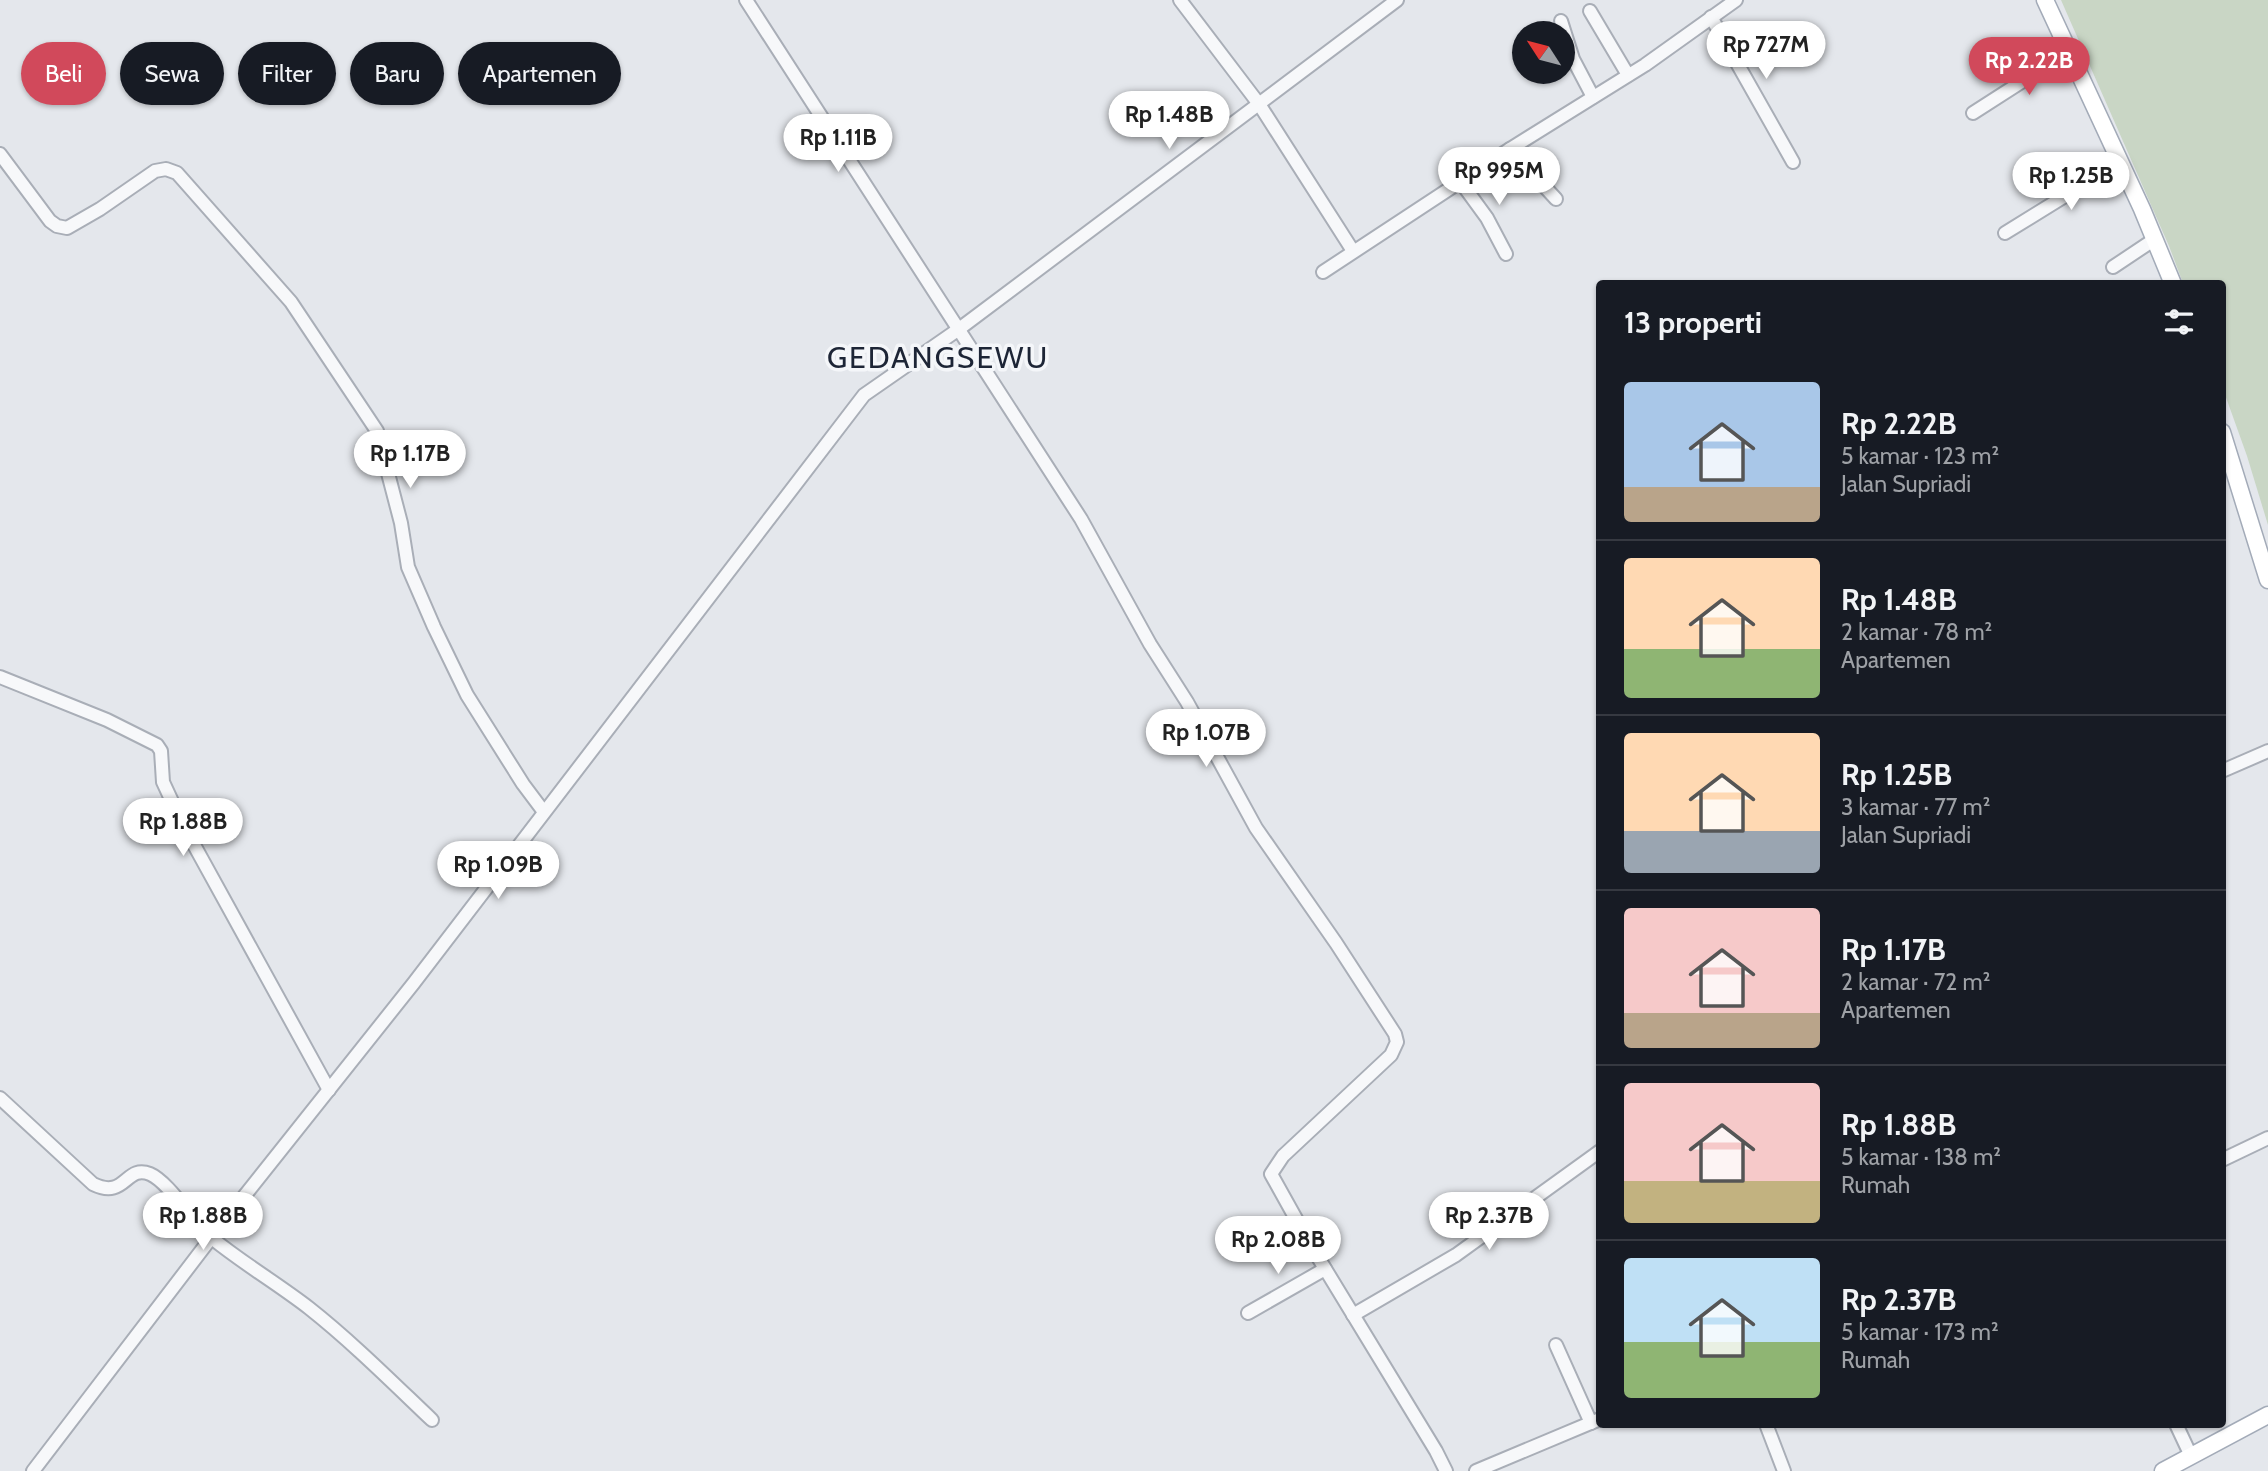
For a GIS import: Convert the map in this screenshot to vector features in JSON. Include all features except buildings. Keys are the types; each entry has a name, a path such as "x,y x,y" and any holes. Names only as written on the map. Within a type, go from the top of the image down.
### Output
{"main road":[{"path":"2045,0 2171,280"},
{"path":"2227,466 2268,580"},
{"path":"2163,1471 2268,1415"}],"street":[{"path":"746,0 1081,519 1256,828 1395,1034 1397,1042 1391,1055 1283,1156 1271,1174 1446,1471"},
{"path":"1180,0 1259,104 1353,251"},
{"path":"33,1471 864,394 959,328 1397,0"},
{"path":"1323,272 1460,181 1628,75 1736,0"},
{"path":"1590,11 1628,75"},
{"path":"1711,17 1793,162"},
{"path":"1973,113 2068,52"},
{"path":"1575,63 1593,97"},
{"path":"1510,149 1556,199"},
{"path":"0,154 50,221 62,228 67,228 100,209 155,171 166,169 177,173 291,302 377,431 401,523 408,567 467,695 523,784 544,812"},
{"path":"2005,233 2120,162"},
{"path":"1460,181 1487,218 1507,254"},
{"path":"2113,267 2155,239"},
{"path":"0,677 107,720 157,745 161,751 163,782 182,823 329,1090"},
{"path":"2226,769 2268,751"},
{"path":"0,1098 93,1184 102,1189 117,1188 137,1173 158,1178 211,1238 310,1309 432,1420"},
{"path":"2226,1158 2268,1138"},
{"path":"1353,1315 1456,1255 1596,1154"},
{"path":"1248,1313 1325,1269"},
{"path":"1476,1471 1595,1421 1556,1345"},
{"path":"1767,1428 1779,1467"},
{"path":"2178,1428 2192,1456"}],"green space":[{"path":"2061,0 2268,0 2268,525 2226,397 2226,280 2182,280"}],"district":[{"name":"GEDANGSEWU","path":"938,358"}]}
